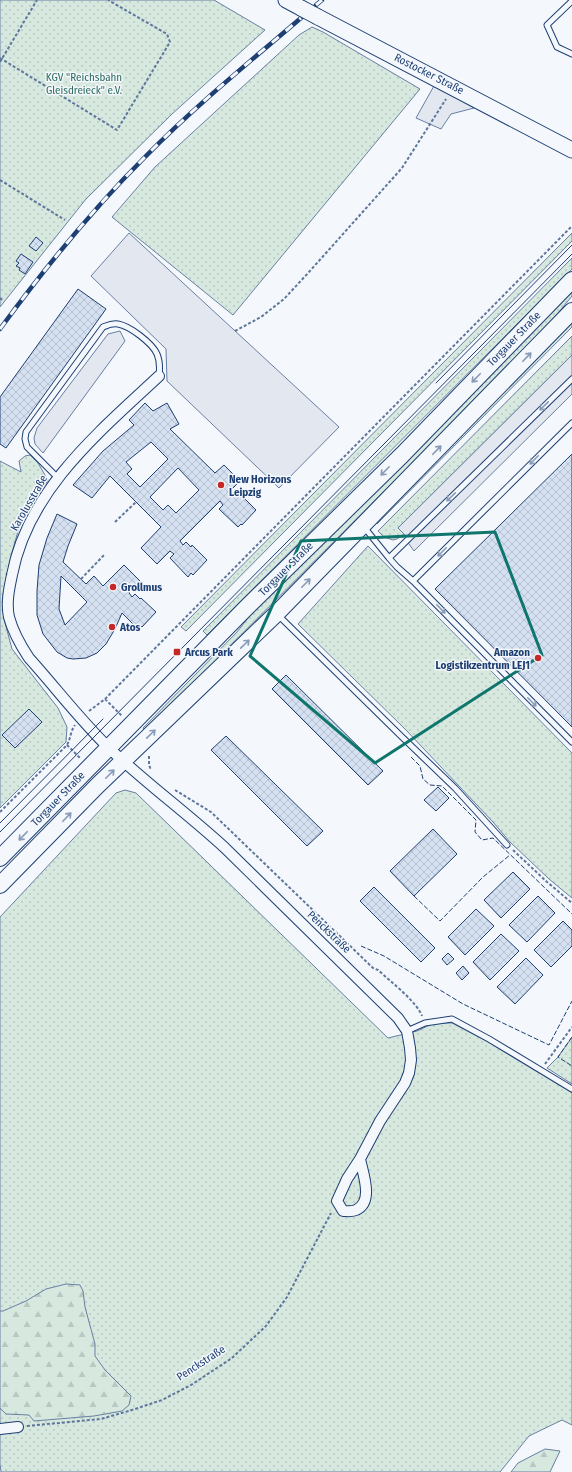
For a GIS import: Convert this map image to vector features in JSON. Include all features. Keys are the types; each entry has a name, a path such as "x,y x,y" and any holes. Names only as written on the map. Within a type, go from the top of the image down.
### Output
{"main road":[{"name":"Rostocker Straße","path":"286,0 454,86 572,150"},
{"name":"Torgauer Straße","path":"0,858 247,607 402,455 572,280"},
{"name":"Torgauer Straße","path":"0,885 123,761 277,613 572,311"}],"street":[{"name":"Karolusstraße","path":"123,761 109,748 29,658 19,642 9,617 8,593 13,566 22,540 40,504 58,478 85,447 159,376"},
{"name":"Penckstraße","path":"123,761 156,791 207,831 225,848 389,1007 407,1031 411,1060 409,1073 405,1083 380,1121 360,1159 347,1179 338,1201"},
{"path":"338,1201 343,1211 355,1211 363,1206 366,1197 360,1159"},
{"path":"0,1429 18,1427"}],"lane":[{"path":"572,1 547,25 557,47 572,54"},
{"path":"58,478 28,447 25,438 26,432 103,327 110,324 119,324 127,327 152,345 158,354 160,365 159,376"},
{"path":"389,558 572,379"},
{"path":"414,581 572,423"},
{"path":"363,526 397,567 414,581 572,742"},
{"path":"277,613 455,788 507,845"},
{"path":"407,1031 425,1022 452,1019 489,1039 572,1089"}],"path":[{"path":"37,0 0,60 117,130 170,42 166,34 108,0"},
{"path":"235,331 261,317 284,299 314,267 402,168 454,86"},
{"path":"0,180 64,220"},
{"path":"0,812 67,745 70,740 71,731 82,718 105,699 572,226"},
{"path":"115,522 136,502"},
{"path":"81,580 105,554"},
{"path":"149,756 151,771"},
{"path":"175,790 212,812 373,968 378,970 403,993 420,1010 425,1022"},
{"path":"507,845 572,903"},
{"path":"540,1070 572,1027"},
{"name":"Penckstraße","path":"18,1427 101,1419 132,1410 162,1400 191,1385 232,1358 266,1326 287,1296 338,1201"}],"highlighted area":[{"path":"495,532 542,655 375,763 250,656 301,541"}],"green space":[{"name":"KGV \"Reichsbahn Gleisdreieck\" e.V.","path":"0,0 214,0 265,30 172,114 86,199 0,307"},
{"path":"312,27 420,89 233,315 112,217 155,167 299,35"},
{"path":"572,233 572,241 186,631 181,627"},
{"path":"572,258 572,269 207,635 203,631"},
{"path":"572,287 572,296 540,335 145,731 143,728 237,632 262,600"},
{"path":"572,320 572,327 377,524 377,517"},
{"path":"572,336 572,355 398,528 404,534 393,540 384,537 378,531"},
{"path":"30,455 38,463 48,480 32,505 28,502 24,510 11,556 5,585 4,619 12,649 58,708 67,727 66,742 0,808 0,461 21,472 19,461 25,456"},
{"path":"368,546 572,753 572,898 549,879 510,842 406,730 298,624"},
{"path":"125,790 136,793 388,1038 417,1031 434,1023 452,1023 488,1042 572,1093 572,1425 562,1420 529,1436 500,1472 1,1472 0,917 116,793"},
{"path":"572,1037 572,1084 547,1068 558,1057"},
{"path":"66,1284 80,1285 83,1291 85,1307 95,1344 95,1356 105,1370 131,1396 129,1405 122,1411 94,1416 34,1421 29,1415 6,1414 0,1408 0,1311 26,1301 46,1289"},
{"path":"545,1449 560,1451 550,1472 511,1472 518,1463"}],"shaded area":[{"path":"435,84 474,108 451,114 441,129 416,118"},
{"path":"129,233 339,427 279,488 167,381 166,349 91,276"},
{"path":"120,331 125,341 43,453 35,444 34,438 37,428 108,334"},
{"path":"572,355 572,394 414,551 404,534 398,528"}],"building":[{"path":"36,237 43,243 36,251 29,246"},
{"path":"21,254 33,262 25,274 16,266 19,263 16,261"},
{"path":"78,289 106,309 6,448 0,444 0,397"},
{"path":"145,403 153,411 167,403 179,424 170,429 215,473 224,465 240,481 229,492 233,495 235,492 240,497 242,496 256,510 242,525 241,524 238,527 219,509 223,505 220,501 180,541 183,545 186,542 191,547 192,545 207,560 193,575 191,573 188,577 170,558 174,554 170,551 157,564 141,548 161,527 110,476 92,498 73,485 103,451 134,425 129,420","holes":["151,442 168,459 140,487 127,474 132,469 126,462","178,468 199,490 176,513 168,505 163,510 150,497"]},
{"name":"Amazon Logistikzentrum LEJ1","path":"572,454 572,727 435,589"},
{"path":"57,514 77,524 63,562 86,584 94,576 103,586 124,565 140,581 129,593 132,597 135,594 140,599 141,598 156,612 142,627 140,625 137,628 122,613 106,644 97,653 86,658 67,658 57,652 43,634 37,615 39,565 47,538","holes":["61,576 87,602 65,625 59,609"]},
{"path":"286,675 383,771 368,785 272,689"},
{"path":"29,709 42,722 15,748 2,735"},
{"path":"226,736 323,831 307,846 211,750"},
{"path":"438,787 449,798 436,811 424,800"},
{"path":"433,829 457,854 414,896 390,871"},
{"path":"513,872 530,889 501,918 484,900"},
{"path":"374,887 435,948 421,962 360,901"},
{"path":"538,896 555,913 527,942 509,925"},
{"path":"476,909 494,926 465,955 448,937"},
{"path":"563,921 572,930 572,946 551,967 534,950"},
{"path":"501,934 519,951 490,980 473,962"},
{"path":"448,953 454,959 447,965 442,959"},
{"path":"526,958 543,975 515,1004 497,987"},
{"path":"463,966 469,973 462,980 456,973"}],"tram line":[{"path":"436,383 572,245"},
{"path":"0,832 572,254"},
{"path":"0,823 103,719"}],"railway":[{"path":"316,5 322,0"},
{"path":"0,329 69,240 125,177 201,103 301,18"}],"fence":[{"path":"411,757 420,766 423,779 430,785 442,786 476,820 475,832 482,840 493,838 572,914"},
{"path":"414,896 440,921 483,877 510,855"},
{"path":"361,946 384,956 463,1004 549,1045 572,1001"},
{"path":"572,1037 558,1057 572,1066"}],"place":[{"name":"New Horizons Leipzig","path":"221,485"},
{"name":"Grollmus","path":"113,587"},
{"name":"Atos","path":"112,627"},
{"name":"Arcus Park","path":"177,652"},
{"name":"Amazon Logistikzentrum LEJ1","path":"538,658"}]}
